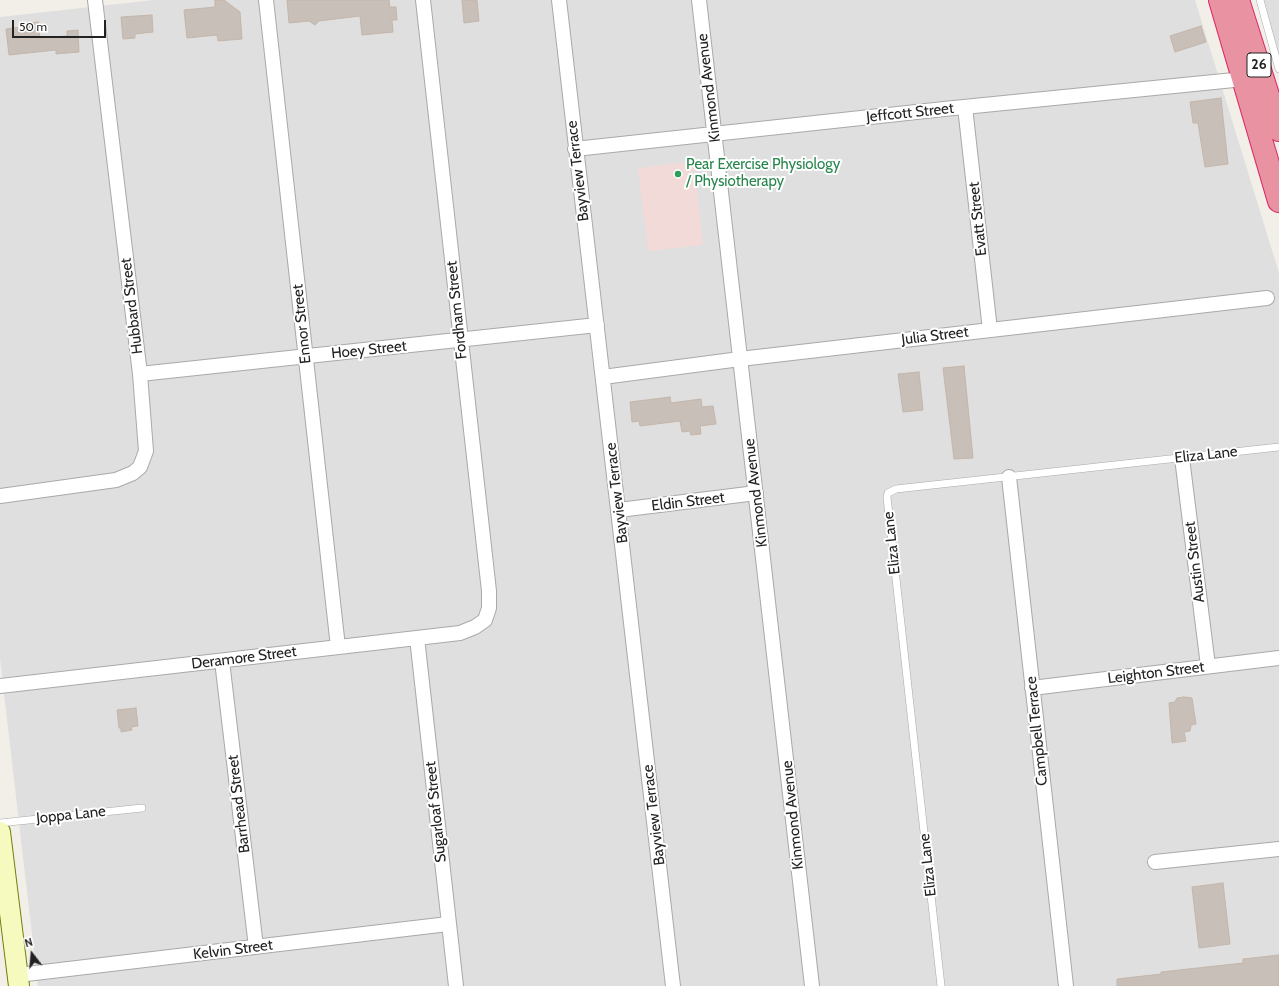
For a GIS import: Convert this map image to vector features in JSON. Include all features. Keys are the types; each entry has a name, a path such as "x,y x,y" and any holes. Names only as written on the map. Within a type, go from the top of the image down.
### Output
{"highway":[{"name":"26","path":"1220,0 1279,201"},
{"name":"26","path":"1238,0 1279,130"}],"street":[{"name":"Hubbard Street","path":"0,496 105,482 125,477 140,467 144,460 146,447 140,374 95,0"},
{"name":"Ennor Street","path":"266,0 338,647"},
{"name":"Fordham Street","path":"423,0 489,591 489,608 485,620"},
{"name":"Bayview Terrace","path":"559,0 673,986"},
{"name":"Kinmond Avenue","path":"699,0 812,986"},
{"name":"Jeffcott Street","path":"576,150 965,107 1244,79"},
{"name":"Evatt Street","path":"965,107 990,330"},
{"name":"Julia Street","path":"603,377 740,359 1267,298"},
{"name":"Hoey Street","path":"140,374 597,325"},
{"name":"Austin Street","path":"1182,458 1208,666"},
{"name":"Campbell Terrace","path":"1009,477 1066,986"},
{"name":"Eldin Street","path":"619,510 756,493"},
{"name":"Deramore Street","path":"0,686 468,631 485,620"},
{"name":"Sugarloaf Street","path":"416,638 456,986"},
{"name":"Leighton Street","path":"1032,688 1279,658"},
{"name":"Barrhead Street","path":"222,661 256,947"},
{"path":"0,832 5,923 18,980"},
{"path":"1155,862 1279,849"},
{"name":"Kelvin Street","path":"18,980 256,947 448,924"}],"lane":[{"path":"1260,0 1279,69"},
{"name":"Eliza Lane","path":"941,986 887,495 896,489 1279,447"},
{"name":"Joppa Lane","path":"0,823 142,808"}],"shaded area":[{"path":"154,0 1195,0 1279,273 1279,986 38,986 0,659 0,17"},
{"path":"1261,0 1279,0 1279,72"},
{"path":"694,161 703,245 648,251 638,168"}],"building":[{"path":"215,0 224,0 240,12 242,39 218,41 217,35 187,38 184,10 215,7"},
{"path":"287,0 389,0 390,7 396,7 397,20 392,20 393,32 362,35 360,16 319,21 315,25 309,21 289,23"},
{"path":"462,0 477,0 479,21 464,23"},
{"path":"152,15 153,32 135,34 135,38 123,39 121,17"},
{"path":"38,22 40,38 67,36 67,31 78,30 79,52 56,54 56,50 9,55 6,29 22,27 22,24"},
{"path":"1201,26 1206,42 1175,52 1170,36"},
{"path":"1221,98 1228,164 1205,167 1198,123 1193,123 1190,102"},
{"path":"964,366 973,458 954,459 943,368"},
{"path":"919,372 923,410 903,412 898,374"},
{"path":"670,397 671,403 701,399 702,407 713,406 716,424 700,426 701,434 691,435 690,431 682,432 680,421 640,426 639,421 632,422 630,402"},
{"path":"1177,698 1192,698 1196,724 1191,725 1190,731 1184,732 1186,741 1172,743 1169,703 1175,702"},
{"path":"136,708 138,726 131,727 132,730 121,732 121,728 119,728 117,710"},
{"path":"1223,883 1230,944 1199,948 1192,887"},
{"path":"1279,955 1279,986 1117,986 1117,979 1161,974 1161,972 1243,963 1243,959"}],"place":[{"name":"Pear Exercise Physiology / Physiotherapy","path":"678,174"}]}
